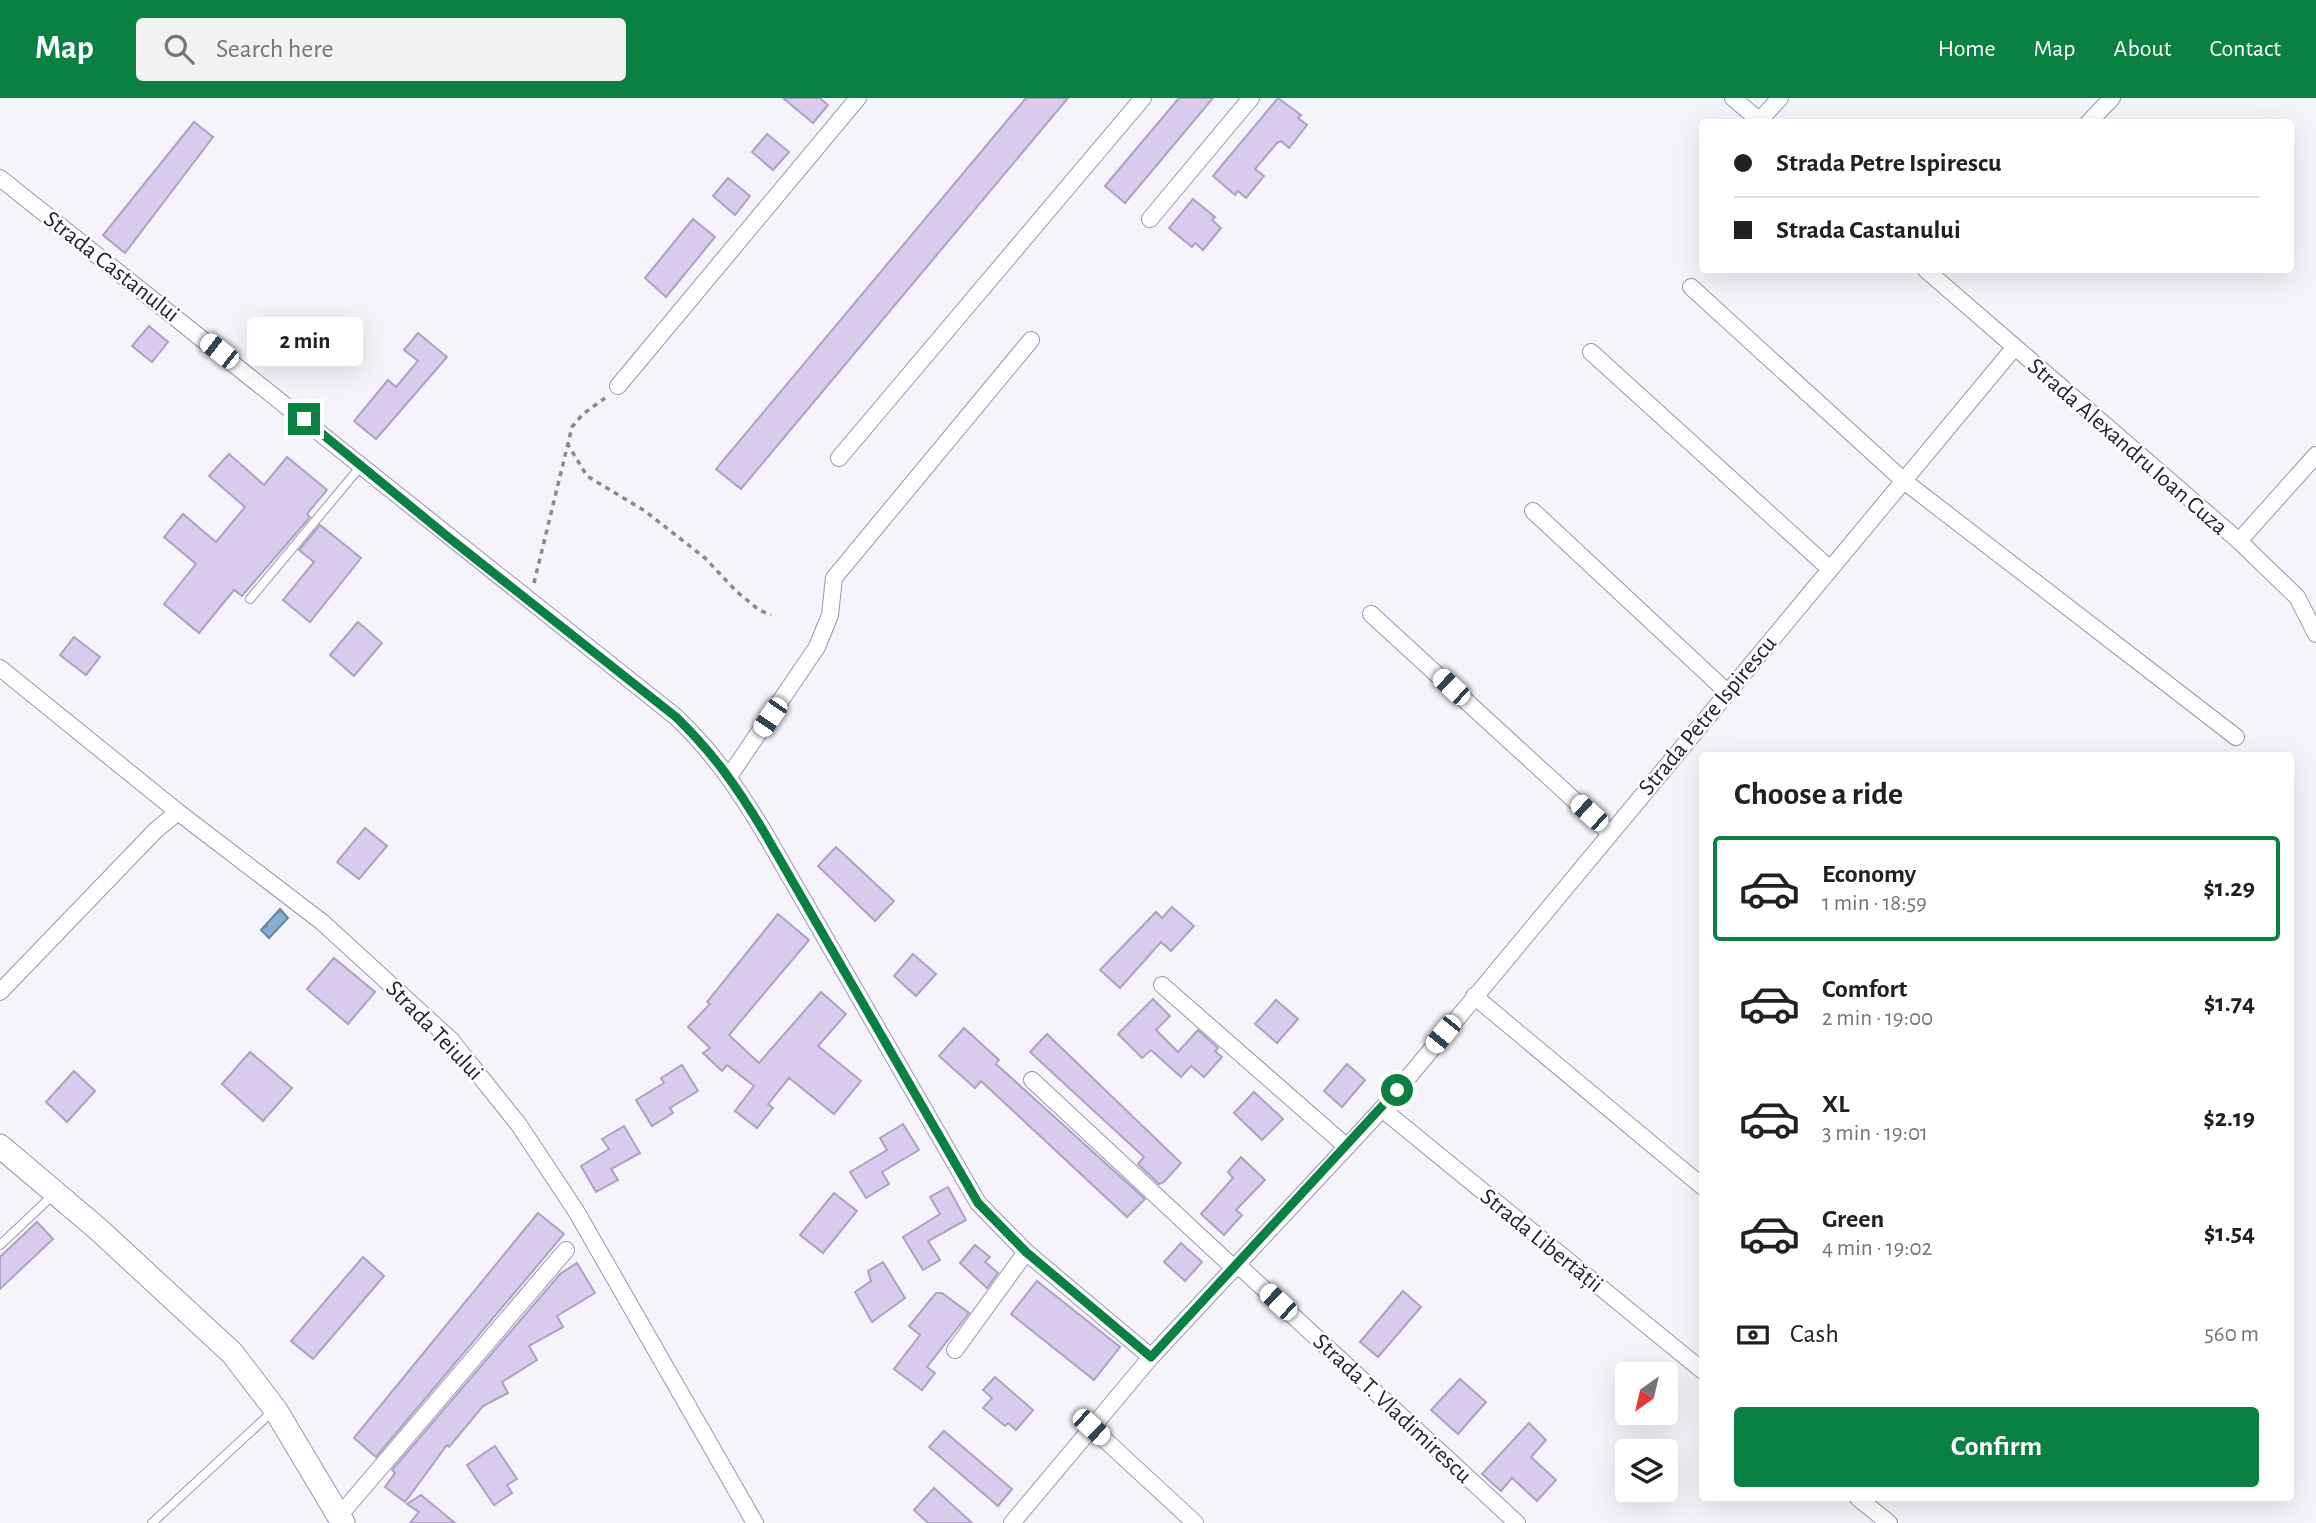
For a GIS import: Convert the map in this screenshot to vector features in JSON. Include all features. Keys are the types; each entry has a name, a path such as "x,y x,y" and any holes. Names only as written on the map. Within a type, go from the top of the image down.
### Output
{"main road":[{"path":"0,1146 209,1330 255,1381 275,1409 341,1520"}],"street":[{"path":"618,386 858,98"},
{"path":"839,458 1143,98"},
{"path":"1150,219 1251,98"},
{"path":"1733,98 1757,119"},
{"path":"1762,119 1780,98"},
{"path":"2092,119 2112,98"},
{"name":"Strada Castanului","path":"0,178 676,717 708,747 730,775 978,1203 1026,1252 1151,1357"},
{"name":"Strada Alexandru Ioan Cuza","path":"1930,273 2239,541 2297,597 2316,634"},
{"path":"1940,282 1949,273"},
{"path":"1691,287 1904,481 2236,737"},
{"path":"730,775 817,648 830,614 830,594 839,570 1031,340"},
{"name":"Strada Petre Ispirescu","path":"1012,1523 1151,1357 1381,1109 2014,348"},
{"path":"1591,352 1830,569"},
{"path":"2239,541 2316,454"},
{"path":"1534,511 1726,691"},
{"path":"1371,614 1609,832"},
{"name":"Strada Teiului","path":"0,668 178,813 322,922 412,1002 480,1075 519,1125 576,1210 755,1523"},
{"path":"0,992 156,830 178,813"},
{"path":"1162,985 1347,1147"},
{"path":"1474,996 1699,1183"},
{"name":"Strada T. Vladimirescu","path":"1031,1080 1517,1523"},
{"name":"Strada Libertății","path":"1381,1109 1699,1368"},
{"path":"341,1520 566,1250"},
{"path":"955,1350 1026,1252"},
{"path":"1091,1427 1195,1523"},
{"path":"1862,1501 1889,1523"}],"lane":[{"path":"250,599 361,466"},
{"path":"0,1245 55,1193"},
{"path":"152,1523 275,1409"}],"path":[{"path":"531,603 537,567 572,427 583,414 618,386"},
{"path":"567,443 587,476 645,511 705,558 736,591 759,610 771,615"}],"water":[{"path":"280,909 288,918 269,938 261,930"}],"building":[{"path":"783,98 820,98 828,105 813,123"},
{"path":"1026,98 1068,98 741,489 716,469"},
{"path":"1179,98 1213,98 1125,203 1105,186"},
{"path":"1278,98 1301,115 1298,118 1307,125 1289,148 1281,141 1277,143 1255,169 1264,176 1246,198 1238,191 1235,195 1213,176"},
{"path":"194,122 213,137 125,253 103,235"},
{"path":"767,134 789,152 773,170 752,152"},
{"path":"728,178 750,196 735,215 713,196"},
{"path":"1193,199 1215,217 1212,220 1221,228 1203,250 1195,243 1192,247 1169,228"},
{"path":"693,219 715,237 666,297 645,278"},
{"path":"149,326 168,342 152,362 132,346"},
{"path":"418,333 447,357 376,439 354,421 388,380 396,387 418,361 404,350"},
{"path":"229,454 264,485 287,457 327,490 307,514 310,517 242,596 234,590 199,633 164,604 196,564 164,537 183,514 216,542 245,507 209,476"},
{"path":"320,525 361,558 310,622 283,600 314,562 299,550"},
{"path":"358,622 382,643 354,676 330,655"},
{"path":"74,637 100,657 86,675 60,655"},
{"path":"365,828 387,846 359,879 337,862"},
{"path":"836,847 894,901 875,921 818,866"},
{"path":"1172,907 1194,926 1171,951 1161,942 1120,988 1100,970 1156,912 1162,918"},
{"path":"778,914 809,940 729,1035 759,1063 821,992 846,1014 818,1046 861,1081 834,1114 789,1078 768,1104 773,1108 757,1128 735,1111 754,1086 727,1065 722,1071 703,1053 710,1048 688,1027 710,1004 707,1002"},
{"path":"913,954 936,974 916,996 894,976"},
{"path":"334,958 375,992 348,1024 307,989"},
{"path":"1153,999 1170,1016 1156,1030 1178,1052 1198,1030 1218,1048 1215,1051 1222,1057 1204,1077 1191,1066 1181,1077 1151,1050 1142,1058 1118,1034"},
{"path":"1276,1000 1298,1019 1277,1043 1255,1024"},
{"path":"964,1028 999,1060 996,1064 1145,1199 1127,1217 981,1081 975,1088 939,1056"},
{"path":"1047,1034 1181,1163 1164,1182 1159,1184 1138,1164 1144,1157 1030,1052"},
{"path":"250,1052 292,1088 263,1121 222,1084"},
{"path":"1347,1064 1365,1080 1342,1107 1324,1091"},
{"path":"682,1065 698,1091 670,1108 673,1113 652,1126 636,1100 664,1083 661,1078"},
{"path":"74,1071 95,1091 67,1122 46,1102"},
{"path":"1254,1092 1283,1119 1262,1140 1234,1113"},
{"path":"903,1124 919,1150 882,1172 889,1184 866,1198 850,1172 887,1150 880,1138"},
{"path":"624,1126 640,1153 611,1169 618,1180 596,1192 581,1166 609,1149 602,1139"},
{"path":"1241,1157 1265,1180 1236,1210 1242,1215 1224,1235 1201,1214 1233,1178 1228,1172"},
{"path":"948,1187 966,1220 928,1241 940,1260 923,1270 903,1237 940,1214 930,1197"},
{"path":"834,1193 857,1211 823,1253 800,1235"},
{"path":"538,1213 564,1234 376,1457 354,1438"},
{"path":"37,1222 53,1239 0,1289 0,1257"},
{"path":"1181,1243 1202,1262 1185,1281 1164,1262"},
{"path":"975,1245 990,1257 985,1262 998,1273 987,1288 960,1263"},
{"path":"363,1257 384,1276 313,1359 291,1341"},
{"path":"883,1262 905,1298 872,1322 855,1292 871,1281 868,1271"},
{"path":"577,1263 595,1293 557,1316 563,1327 529,1346 537,1360 502,1382 508,1393 483,1406 449,1447 447,1445 405,1502 385,1487 395,1473 392,1470 560,1274"},
{"path":"1037,1281 1120,1347 1094,1380 1011,1314"},
{"path":"1403,1291 1421,1307 1378,1357 1360,1342"},
{"path":"936,1293 942,1293 969,1313 927,1367 935,1373 922,1390 894,1369 920,1335 909,1326"},
{"path":"995,1377 1033,1410 1016,1430 1008,1423 1005,1426 983,1408 992,1398 983,1390"},
{"path":"1460,1379 1486,1402 1458,1434 1431,1410"},
{"path":"1529,1423 1546,1440 1531,1457 1556,1480 1537,1501 1512,1478 1501,1491 1482,1474"},
{"path":"944,1431 1012,1489 998,1506 929,1447"},
{"path":"495,1446 517,1479 507,1485 512,1493 494,1505 467,1465"},
{"path":"934,1488 972,1523 928,1523 914,1510"},
{"path":"421,1495 455,1523 410,1523 419,1512 407,1504"}],"route":[{"path":"304,419 676,717 708,747 730,775 764,832 867,1015 978,1203 1026,1252 1151,1357 1260,1242 1397,1090"}]}
